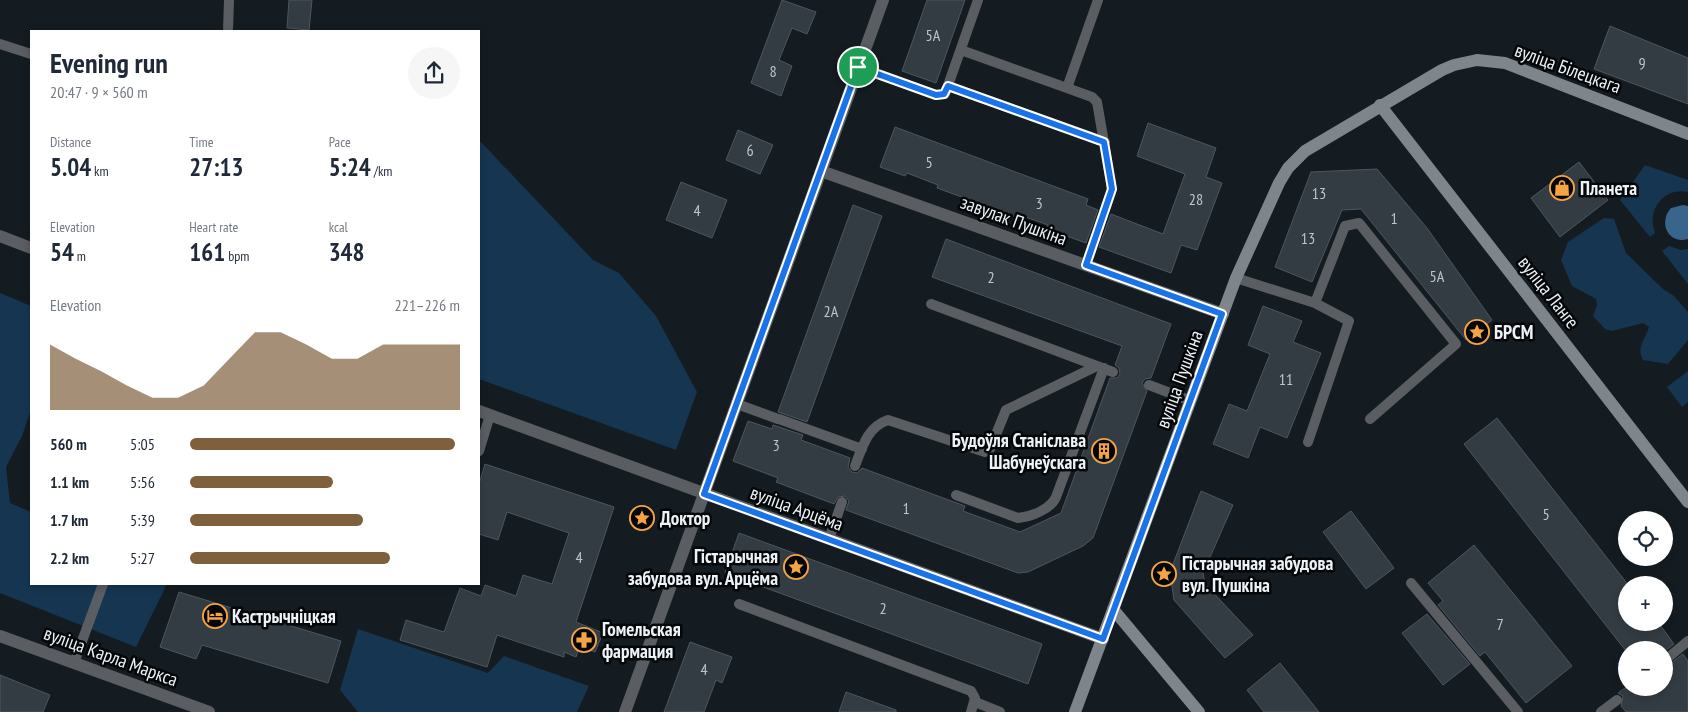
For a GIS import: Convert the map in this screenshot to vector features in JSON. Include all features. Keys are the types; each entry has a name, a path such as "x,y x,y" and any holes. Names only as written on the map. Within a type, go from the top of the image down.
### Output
{"street":[{"path":"625,712 883,0"},
{"name":"вуліца Білецкага","path":"1380,105 1442,70 1454,65 1477,60 1505,63 1688,134"},
{"name":"вуліца Пушкіна","path":"1075,712 1222,314 1266,207 1288,168 1305,151 1380,105"},
{"name":"вуліца Ланге","path":"1380,105 1688,502"},
{"name":"завулак Пушкіна","path":"821,171 1222,314"},
{"path":"0,236 30,248"},
{"name":"вуліца Арцёма","path":"484,413 1103,639"},
{"path":"1114,609 1199,712"},
{"name":"вуліца Карла Маркса","path":"0,636 209,712"}],"lane":[{"path":"228,30 230,0"},
{"path":"858,67 936,95 944,94 978,0"},
{"path":"1067,88 1098,0"},
{"path":"0,44 30,54"},
{"path":"961,50 1095,99 1112,189 1086,265"},
{"path":"948,86 1104,142"},
{"path":"1315,303 1345,226 1359,223 1456,344 1370,420"},
{"path":"1236,278 1315,303 1349,321 1308,442"},
{"path":"931,304 1105,368"},
{"path":"856,466 870,433 882,423 891,420 986,452 990,448 1006,410 1105,368"},
{"path":"956,495 1018,518 1029,516 1051,505 1056,497 1105,368"},
{"path":"1149,385 1191,401"},
{"path":"737,404 862,449"},
{"path":"480,443 484,413"},
{"path":"829,539 842,502"},
{"path":"1410,583 1518,712"},
{"path":"74,662 103,585"},
{"path":"739,604 971,691 975,695 973,707 1000,712"},
{"path":"1673,654 1688,642"},
{"path":"1601,712 1617,700"}],"shaded area":[{"path":"480,141 593,260 619,273 656,316 697,392 676,450 480,379"},
{"path":"1645,165 1688,180 1688,192 1679,191 1671,193 1659,202 1653,216 1655,233 1650,237 1620,200"},
{"path":"1683,205 1688,206 1688,239 1681,240 1670,236 1665,226 1665,220 1671,208"},
{"path":"1604,218 1614,219 1626,253 1663,289 1674,296 1688,312 1688,340 1668,364 1643,360 1640,351 1649,327 1643,323 1612,331 1605,329 1593,316 1597,305 1596,299 1572,286 1561,260 1568,242"},
{"path":"1669,246 1681,250 1688,249 1688,284 1662,251"},
{"path":"0,293 30,306 30,413 22,436 6,467 10,503 30,512 30,585 167,585 136,647 0,593"},
{"path":"1688,371 1688,402 1682,407 1667,387"},
{"path":"358,629 488,673 504,656 589,686 577,712 358,712 340,690"}],"building":[{"path":"289,0 312,0 309,30 287,28"},
{"path":"782,0 816,12 807,34 792,28 779,60 792,66 781,96 751,83"},
{"path":"927,0 965,0 936,83 902,71"},
{"path":"1610,26 1688,58 1688,104 1594,69"},
{"path":"1148,123 1216,148 1206,177 1222,183 1197,250 1181,245 1171,273 1099,247 1111,214 1163,234 1185,174 1137,156"},
{"path":"895,127 1088,199 1086,205 1098,210 1086,243 1047,229 1048,225 1017,214 1016,217 937,188 938,185 907,173 905,176 880,167"},
{"path":"738,130 773,145 760,174 726,160"},
{"path":"1579,162 1608,200 1560,237 1531,198"},
{"path":"1377,169 1427,228 1492,320 1466,340 1361,209 1342,210 1312,282 1275,267 1311,172"},
{"path":"681,182 727,200 712,238 666,220"},
{"path":"853,205 882,216 807,422 778,412"},
{"path":"946,239 1171,324 1151,378 1145,379 1142,383 1147,391 1093,538 1083,546 1028,572 1018,573 846,510 849,501 845,496 838,497 834,504 776,482 778,478 733,461 748,421 772,429 773,425 803,435 801,440 850,458 848,467 852,472 857,473 862,468 965,506 963,511 1020,532 1061,513 1110,378 1117,378 1120,374 1119,368 1115,365 1122,346 932,277"},
{"path":"1263,306 1302,321 1293,342 1321,353 1287,438 1260,427 1248,458 1213,444 1229,404 1247,411 1270,354 1248,345"},
{"path":"1497,418 1621,576 1618,576 1618,631 1665,631 1672,641 1618,641 1464,444"},
{"path":"485,464 614,507 576,622 603,633 595,652 580,646 576,657 564,652 564,657 497,635 487,667 400,640 406,620 444,632 460,588 481,596 485,585 516,596 523,575 552,584 569,533 507,512 498,540 480,534 480,481"},
{"path":"1201,491 1233,505 1203,573 1205,584 1253,635 1225,658 1174,600 1170,572"},
{"path":"1351,511 1394,568 1366,589 1323,532"},
{"path":"739,533 1042,644 1028,684 725,573"},
{"path":"1474,545 1572,666 1526,703 1485,652 1480,656 1438,605 1443,601 1428,583"},
{"name":"Кастрычніцкая","path":"179,592 341,641 328,683 202,645 196,659 160,647"},
{"path":"1427,614 1470,664 1443,685 1402,633"},
{"path":"690,642 732,657 722,683 716,680 704,712 664,712"},
{"path":"1683,654 1688,661 1688,712 1626,712 1621,706 1623,696 1673,696 1673,661"},
{"path":"1280,663 1319,712 1264,712 1247,690"},
{"path":"0,675 50,695 43,712 0,712"},
{"path":"846,692 896,710 896,712 839,712"}],"place":[{"name":"Планета","path":"1562,188"},
{"name":"БРСМ","path":"1477,332"},
{"name":"Будоўля Станіслава Шабунеўскага","path":"1104,451"},
{"name":"Доктор","path":"642,518"},
{"name":"Гістарычная забудова вул. Арцёма","path":"796,567"},
{"name":"Гістарычная забудова вул. Пушкіна","path":"1164,574"},
{"name":"Кастрычніцкая","path":"215,616"},
{"name":"Гомельская фармация","path":"584,640"}],"route":[{"path":"858,67 939,96 944,94 948,86 1104,142 1112,182 1111,196 1086,265 1222,314 1103,639 704,494 858,67"}]}
